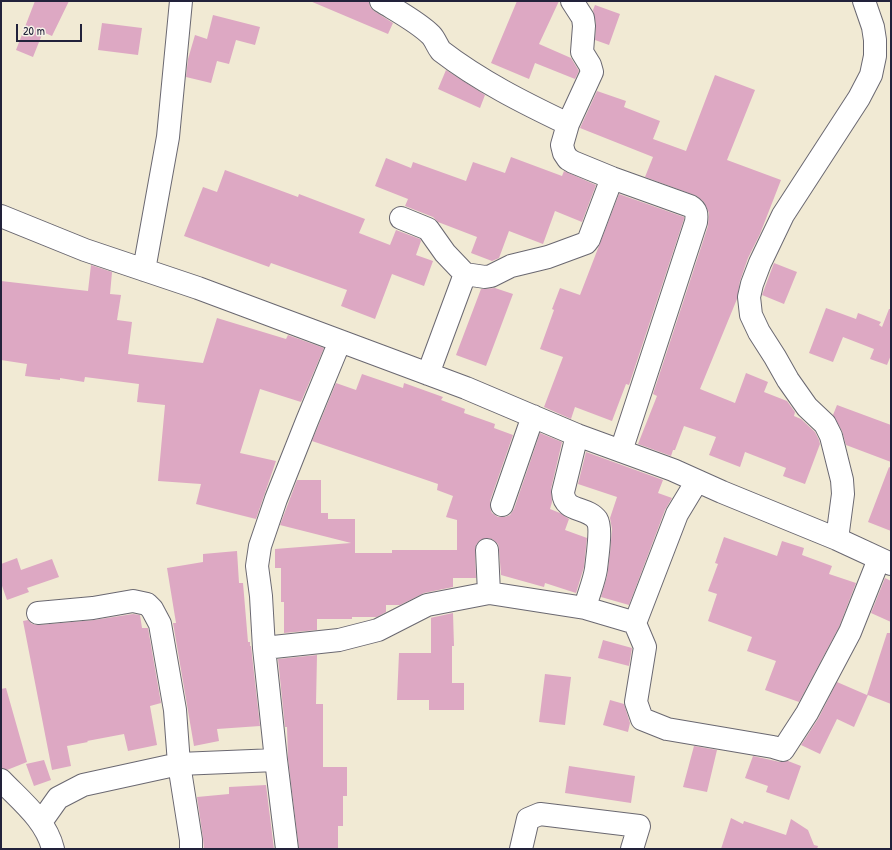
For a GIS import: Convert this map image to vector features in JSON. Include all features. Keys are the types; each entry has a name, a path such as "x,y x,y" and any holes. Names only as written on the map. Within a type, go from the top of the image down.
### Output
{"street":[{"path":"144,270 168,137 181,1"},
{"path":"381,1 425,30 433,37 436,45 441,51 484,80 568,124"},
{"path":"572,1 583,18 584,26 582,52 590,65 592,72 568,124 562,145 564,153 568,159 612,178 690,206 694,208 697,213 696,222 621,451"},
{"path":"838,539 843,494 842,480 831,436 825,424 807,408 759,332 751,315 749,297 760,262 782,215 859,98 871,75 875,56 875,40 873,27 864,1"},
{"path":"401,218 428,229 445,253 465,274 485,277 491,276 510,266 548,257 586,244 612,178"},
{"path":"1,216 85,250 198,288 428,374 577,435 673,470 722,492 838,539 885,561 850,632 807,713 783,750 667,729 642,719 636,702 645,647 634,621"},
{"path":"428,374 465,274"},
{"path":"287,849 264,648 261,596 257,566 260,546 282,485 340,341"},
{"path":"502,505 533,416"},
{"path":"577,435 563,492 563,499 567,504 592,515 598,521 599,529 596,570 585,608"},
{"path":"634,621 637,618 677,514 697,481"},
{"path":"487,550 489,593"},
{"path":"264,648 339,640 378,630 427,605 489,593 585,608 629,621 634,621"},
{"path":"38,613 93,608 133,601 147,604 152,609 160,624 173,702 179,764 191,840 191,849"},
{"path":"41,822 58,798 83,785 179,764 276,760"},
{"path":"1,780 41,822 52,843 53,849"},
{"path":"521,849 528,819 540,814 639,826 632,849"}],"building":[{"path":"35,1 69,1 52,36 43,32 33,57 16,50"},
{"path":"310,1 369,1 370,7 374,11 393,23 388,34"},
{"path":"517,1 559,1 539,44 571,58 579,71 575,79 535,63 529,79 491,63"},
{"path":"595,5 620,14 609,45 595,40 596,24 593,10"},
{"path":"213,15 260,27 255,45 236,40 229,64 217,61 211,83 186,77 188,59 195,35 207,39"},
{"path":"102,23 142,28 138,55 98,50"},
{"path":"446,70 485,95 480,108 438,89"},
{"path":"715,75 755,90 727,160 781,180 760,234 748,258 740,281 737,299 700,389 735,403 746,373 768,382 764,392 787,401 795,412 794,416 801,419 815,432 819,440 820,444 805,484 783,476 786,468 745,452 740,467 709,455 716,437 684,426 675,450 673,450 671,456 638,444 657,396 653,394 708,226 709,213 704,202 697,196 645,177 653,157 580,128 597,91 626,101 624,107 660,121 653,139 686,151"},
{"path":"511,157 562,176 564,171 596,185 582,222 555,211 543,244 509,231 499,258 492,261 471,253 477,237 438,222 433,217 405,206 408,199 375,186 386,158 411,168 413,162 466,181 473,162 505,173"},
{"path":"225,170 298,197 299,194 365,219 359,233 390,245 396,230 420,239 421,241 416,255 433,261 424,286 392,274 375,319 341,306 347,290 271,263 269,267 184,236 203,187 217,192"},
{"path":"619,194 684,217 684,219 629,385 626,384 612,421 575,407 571,419 544,407 563,357 540,349 560,288 580,295"},
{"path":"774,263 797,272 784,304 762,295"},
{"path":"91,265 112,272 110,294 121,295 117,320 132,322 128,354 203,363 217,318 286,339 288,335 324,348 301,402 260,389 240,453 276,461 256,519 196,504 201,484 158,481 165,405 137,402 139,384 85,377 84,382 60,378 60,380 25,376 27,364 1,360 1,281 88,291"},
{"path":"495,288 513,294 486,366 456,355 481,289"},
{"path":"826,308 856,319 858,313 881,322 879,325 882,327 889,309 891,309 891,355 887,365 870,359 874,349 843,337 833,362 809,353"},
{"path":"362,374 403,388 404,383 443,397 441,400 465,409 464,413 495,424 494,428 513,435 490,501 492,513 498,517 510,515 514,509 540,433 562,442 551,489 552,502 550,509 569,519 565,530 587,538 584,567 576,593 545,583 544,587 501,575 498,544 492,539 486,538 480,540 476,545 476,578 453,578 453,587 424,593 400,605 386,605 386,612 377,617 317,619 317,630 284,633 284,602 281,602 281,568 275,568 275,549 351,543 280,525 297,480 321,480 321,513 328,513 328,519 355,519 355,553 392,553 392,550 457,550 457,520 446,517 453,496 437,490 438,484 312,441 336,383 356,390"},
{"path":"837,405 891,425 891,462 846,445 842,431 833,415"},
{"path":"586,452 663,480 658,493 672,498 665,510 629,605 601,597 607,576 610,553 612,529 610,518 617,497 578,484"},
{"path":"889,467 891,468 891,531 868,522"},
{"path":"724,537 777,556 782,541 804,548 802,555 832,566 829,574 856,583 839,627 799,702 765,690 776,661 747,651 752,637 708,621 717,594 708,591 718,564 715,563"},
{"path":"237,551 239,583 243,583 248,642 250,642 251,646 260,726 217,729 219,741 194,746 173,623 176,623 167,568 203,562 203,554"},
{"path":"17,558 21,570 52,559 59,577 27,588 29,592 7,600 1,583 1,564"},
{"path":"885,578 891,581 891,622 871,613"},
{"path":"453,613 454,646 452,646 452,683 464,683 464,710 429,710 429,700 397,700 399,653 431,653 430,618"},
{"path":"133,614 140,615 142,628 148,628 161,703 150,706 157,745 128,751 124,734 87,741 88,742 67,746 71,766 52,770 23,621 28,620 32,624 39,625 94,620"},
{"path":"887,633 891,633 891,704 868,695 854,727 837,719 820,754 801,745 818,719 837,682 867,695"},
{"path":"603,640 632,648 629,666 598,658"},
{"path":"317,655 316,704 323,704 323,767 347,767 347,796 343,796 343,826 338,826 338,849 299,849 288,759 287,727 285,727 278,659"},
{"path":"545,674 571,677 565,725 539,722"},
{"path":"6,688 27,762 7,770 1,768 1,689"},
{"path":"610,700 624,704 630,723 628,732 603,725"},
{"path":"694,746 717,750 707,792 683,787"},
{"path":"753,756 780,762 788,761 801,766 789,800 766,792 768,786 745,778"},
{"path":"44,760 51,780 34,786 26,764"},
{"path":"569,766 635,776 631,803 565,793"},
{"path":"266,785 274,849 204,849 197,797 229,794 229,787"},
{"path":"731,818 743,824 744,821 786,835 791,819 808,830 814,845 818,846 817,849 721,849"}]}
